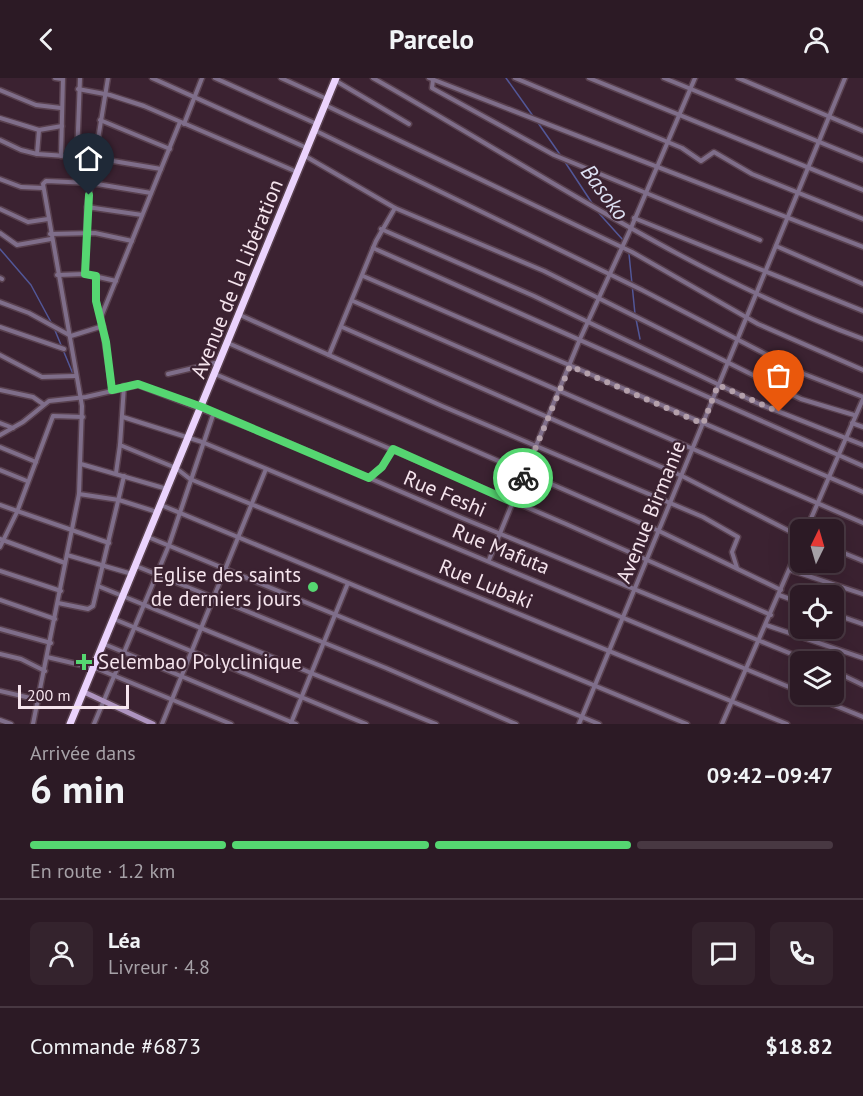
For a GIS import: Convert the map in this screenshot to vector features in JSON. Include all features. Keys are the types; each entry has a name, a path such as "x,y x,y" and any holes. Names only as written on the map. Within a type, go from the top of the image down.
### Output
{"highway":[{"name":"Avenue de la Libération","path":"71,722 336,79"}],"street":[{"path":"54,78 63,79 61,156"},
{"path":"77,157 80,78"},
{"path":"85,274 87,207 108,78"},
{"path":"153,78 306,152 395,208 508,255 801,399 854,415"},
{"path":"101,317 151,193 202,78"},
{"path":"215,78 610,274 804,374 863,398 811,519"},
{"path":"281,78 632,252 746,318 863,370"},
{"path":"373,78 631,228 757,296 863,339"},
{"path":"515,78 666,143 702,162 714,152 752,174 863,219"},
{"path":"589,78 863,190"},
{"path":"664,78 863,160"},
{"path":"489,560 580,339 631,228 694,78"},
{"path":"738,78 863,131"},
{"name":"Avenue Birmanie","path":"579,724 637,588 718,385 757,296 844,78"},
{"path":"336,79 409,124"},
{"path":"760,240 554,155 432,88 431,79 863,247"},
{"path":"78,89 127,100 298,172"},
{"path":"0,90 36,105 62,108"},
{"path":"0,118 39,130 62,126"},
{"path":"100,120 170,149"},
{"path":"37,154 39,130"},
{"path":"0,140 21,150 37,154 95,158 161,170"},
{"path":"0,178 21,187 43,188"},
{"path":"33,724 79,494 83,417 75,376 71,336 57,275 43,188 46,181 91,183 151,193"},
{"path":"87,207 142,215"},
{"path":"329,355 381,229 395,208"},
{"path":"0,209 28,222 48,219"},
{"path":"634,218 766,274 863,311"},
{"path":"381,229 589,322 718,385 863,445"},
{"path":"0,233 17,245 50,236 86,232 132,241"},
{"path":"776,246 863,284"},
{"path":"374,248 863,466"},
{"path":"57,275 85,274 116,281"},
{"path":"96,276 96,301 103,326 112,390"},
{"path":"363,276 863,492"},
{"path":"353,301 693,451 863,523"},
{"path":"0,302 28,313 71,336 103,326"},
{"path":"240,315 671,503 737,536 739,539 732,552 737,568"},
{"path":"0,327 64,349"},
{"path":"342,327 682,476 790,531"},
{"path":"228,343 659,531 737,568 790,598"},
{"path":"0,355 42,377 75,376"},
{"path":"168,374 220,362"},
{"path":"215,374 393,449 771,615"},
{"name":"Rue Feshi","path":"124,386 135,384 202,407 500,534 637,588 790,653"},
{"path":"0,435 13,428 43,404 81,398 124,386 123,417 116,473"},
{"path":"0,390 33,397 43,404"},
{"path":"94,724 169,545 214,412"},
{"path":"0,547 1,539 17,512 53,416 83,417"},
{"name":"Rue Mafuta","path":"123,417 202,442 790,687"},
{"path":"0,423 13,428"},
{"path":"852,423 863,427"},
{"name":"Rue Lubaki","path":"120,445 176,468 190,479 788,724"},
{"path":"0,447 36,462"},
{"path":"367,477 382,467 393,449"},
{"path":"81,464 168,489"},
{"path":"162,724 266,469"},
{"path":"0,470 27,481"},
{"path":"58,603 91,609 124,476"},
{"path":"79,494 180,512 687,724"},
{"path":"0,505 109,543"},
{"path":"148,537 599,724"},
{"path":"1,539 65,563"},
{"path":"844,553 863,561"},
{"path":"67,555 132,574"},
{"path":"135,566 213,596 516,724"},
{"path":"722,724 790,570"},
{"path":"0,571 61,591"},
{"path":"799,573 863,594"},
{"path":"103,643 293,724 348,583"},
{"path":"98,585 436,724"},
{"path":"0,600 55,619"},
{"path":"844,617 863,624"},
{"path":"114,619 366,724"},
{"path":"766,625 863,658"},
{"path":"0,629 51,643"},
{"path":"0,654 21,659 45,671"},
{"path":"47,657 114,675 231,724"},
{"path":"844,676 863,685"},
{"path":"0,691 39,700"},
{"path":"84,692 153,724"},
{"path":"834,705 863,717"},
{"path":"0,720 11,724"},
{"path":"71,722 80,724"}],"waterway":[{"name":"Basoko","path":"506,78 533,116"},
{"name":"Basoko","path":"536,120 561,156"},
{"name":"Basoko","path":"565,162 592,203"},
{"name":"Basoko","path":"596,210 623,240"},
{"path":"0,249 31,285 52,324"},
{"name":"Basoko","path":"629,254 635,314"},
{"name":"Basoko","path":"636,319 640,339"},
{"path":"54,328 73,374"}],"way so far":[{"path":"523,478 570,366 703,424 718,385 779,412"}],"place":[{"name":"Eglise des saints de derniers jours","path":"313,587"},
{"name":"Selembao Polyclinique","path":"84,662"}],"route":[{"path":"89,195 85,274 96,276 96,301 106,342 112,390 138,384 202,407 369,478 382,467 393,449 512,502 523,478"}]}
